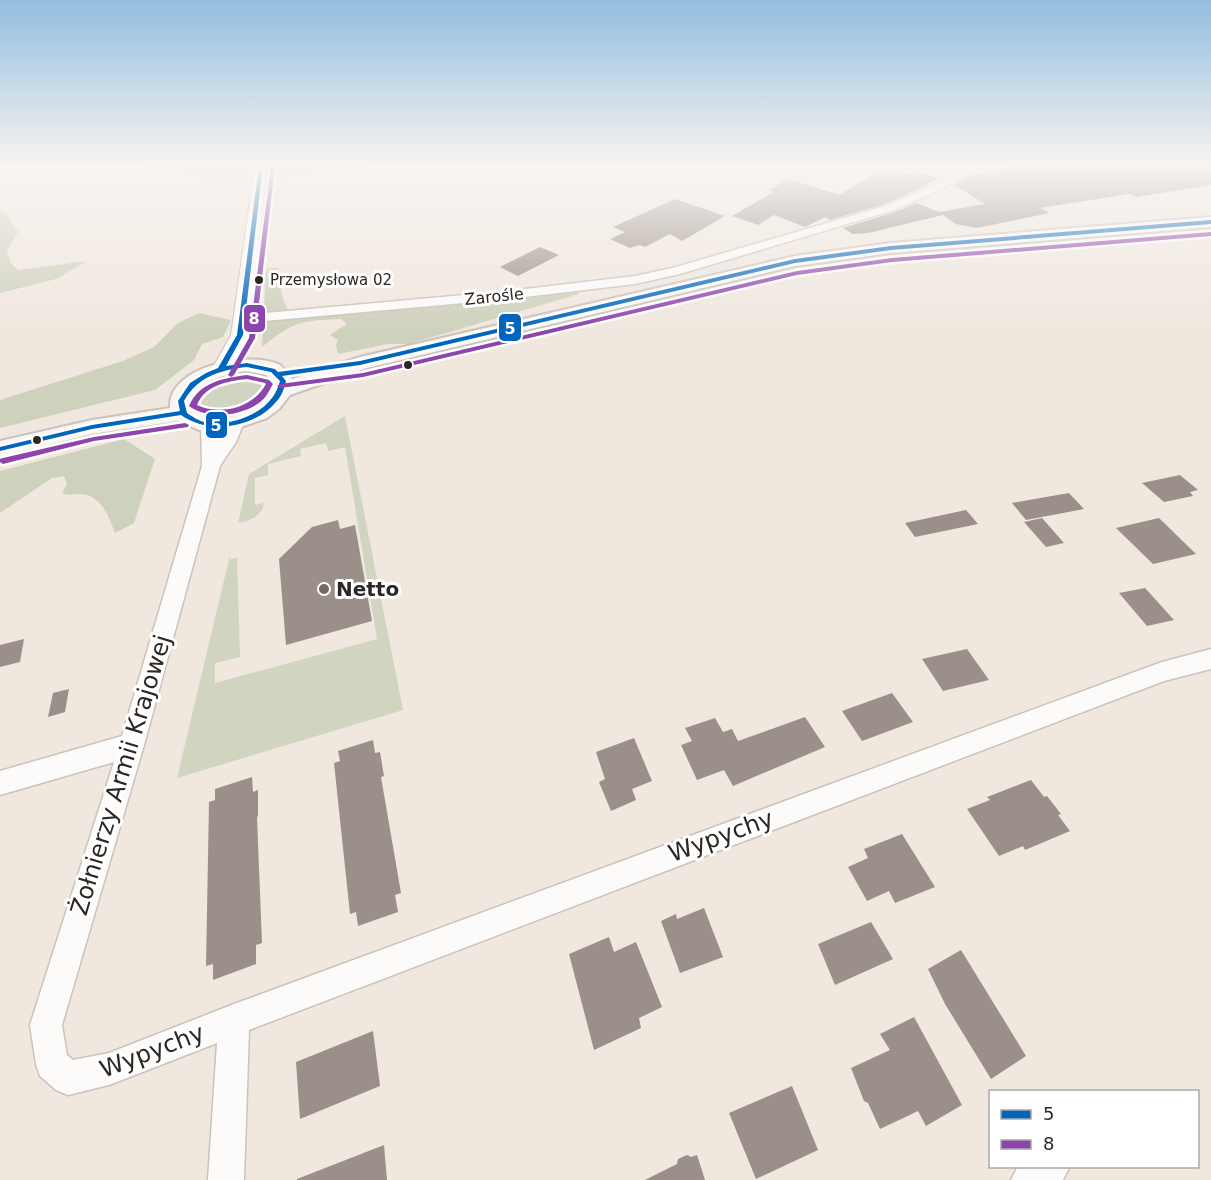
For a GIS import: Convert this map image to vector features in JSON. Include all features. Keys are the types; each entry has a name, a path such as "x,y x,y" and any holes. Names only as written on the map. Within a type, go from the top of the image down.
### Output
{"main road":[{"path":"280,382 795,261 891,248 1211,222"},
{"path":"0,449 182,405 196,381 221,369 247,365 266,367 280,382"},
{"path":"182,405 198,422 209,424 236,422 267,408 277,399 280,382"}],"street":[{"path":"221,369 241,327 254,221"},
{"name":"Zarośle","path":"241,327 587,286 675,271 845,221"},
{"path":"743,251 764,268"},
{"path":"241,327 247,350 247,365"},
{"name":"Żołnierzy Armii Krajowej","path":"68,1078 52,1064 45,1025 132,745 211,466 227,442 236,422"},
{"name":"Żołnierzy Armii Krajowej","path":"209,424 211,466"},
{"name":"Wypychy","path":"68,1078 109,1070 234,1020 1151,676 1211,659"},
{"path":"0,783 132,745"},
{"name":"Wypychy","path":"226,1180 234,1020"},
{"path":"1029,1180 1051,1168"}],"green space":[{"path":"0,221 11,221 18,232 7,251 10,262 18,270 87,261 56,279 0,293"},
{"path":"269,268 278,268 282,296 288,311 575,289 579,294 408,344 388,344 338,354 336,345 338,340 330,335 347,324 341,319 298,324 282,332 262,347 266,271"},
{"path":"199,313 231,320 223,337 202,344 194,360 155,390 0,428 0,400 123,361 154,347 178,323"},
{"path":"249,375 257,378 265,387 255,403 235,412 215,413 199,403 199,397 215,382 228,377"},
{"path":"345,416 403,710 177,778 230,555 230,559 237,558 240,657 215,663 215,683 377,639 345,447 328,451 326,443 300,449 301,456 268,464 268,475 255,478 255,505 264,503 263,508 255,517 238,523 249,474"},
{"path":"124,439 155,459 134,523 115,533 103,508 94,498 88,495 62,493 67,484 64,476 52,478 0,513 0,471"}],"building":[{"path":"626,221 716,221 682,241 670,234 645,247 639,245 630,248 610,239 625,232 613,227"},
{"path":"747,221 764,221 758,225"},
{"path":"790,221 817,221 805,227"},
{"path":"866,221 918,221 868,233 853,234 843,228"},
{"path":"952,221 1011,221 977,228"},
{"path":"540,247 559,255 518,276 500,267"},
{"path":"1180,475 1198,490 1190,492 1193,496 1164,502 1142,483"},
{"path":"1069,493 1084,509 1026,520 1012,503"},
{"path":"966,510 978,524 915,537 905,523"},
{"path":"1042,518 1064,543 1046,547 1024,522"},
{"path":"1159,518 1196,554 1153,564 1116,528"},
{"name":"Netto","path":"338,520 340,529 355,525 372,621 286,645 279,559 312,527"},
{"path":"1145,588 1174,620 1147,626 1119,593"},
{"path":"24,639 20,662 0,667 0,645"},
{"path":"967,649 989,680 943,691 922,659"},
{"path":"69,689 65,712 48,717 53,693"},
{"path":"892,693 913,722 862,741 842,711"},
{"path":"805,717 825,747 733,786 724,770 697,780 681,745 692,741 685,728 715,718 723,732 732,729 738,741"},
{"path":"634,738 652,781 632,789 636,800 611,811 599,782 605,779 596,752"},
{"path":"373,740 375,753 380,752 384,776 381,777 401,893 395,895 398,912 358,926 356,912 350,914 334,763 340,761 338,751"},
{"path":"252,777 253,792 258,790 262,943 256,945 256,964 213,980 213,964 206,966 209,802 215,800 215,789"},
{"path":"1031,780 1061,814 1058,815 1070,831 1025,850 1023,846 999,856 967,809 990,800 987,797"},
{"path":"902,834 935,887 895,903 889,891 867,901 848,867 868,858 864,849"},
{"path":"704,908 723,957 680,973 661,921 676,914 677,919"},
{"path":"871,922 893,959 835,985 818,944"},
{"path":"609,937 614,952 636,942 662,1007 639,1018 641,1028 594,1050 569,954"},
{"path":"961,950 1026,1056 991,1079 945,1004 928,969"},
{"path":"914,1017 962,1105 926,1126 918,1111 880,1129 868,1103 864,1101 851,1068 890,1050 880,1034"},
{"path":"373,1031 380,1086 300,1119 296,1062"},
{"path":"792,1086 818,1150 756,1179 729,1113"},
{"path":"384,1145 387,1180 297,1180 297,1179"},
{"path":"687,1155 691,1157 697,1155 705,1180 645,1180 677,1164 678,1159"}],"transit line":[{"name":"5","path":"221,369 240,335 254,221"},
{"name":"8","path":"231,375 252,338 266,221"},
{"name":"5","path":"278,374 360,363 795,261 891,248 1211,222"},
{"name":"8","path":"280,386 363,375 797,273 892,260 1211,234"},
{"name":"5","path":"247,365 273,370 283,381 277,397 270,405 251,417 227,424 203,424 184,414 181,401 192,384 208,374 247,365"},
{"name":"8","path":"247,377 267,381 270,384 265,393 247,407 213,412 193,406 201,392 214,384 247,377"},
{"name":"5","path":"0,449 92,427 183,413"},
{"name":"8","path":"3,461 94,439 185,425"}],"place":[{"name":"Przemysłowa 02","path":"259,280"},
{"name":"Netto","path":"324,589"}]}
